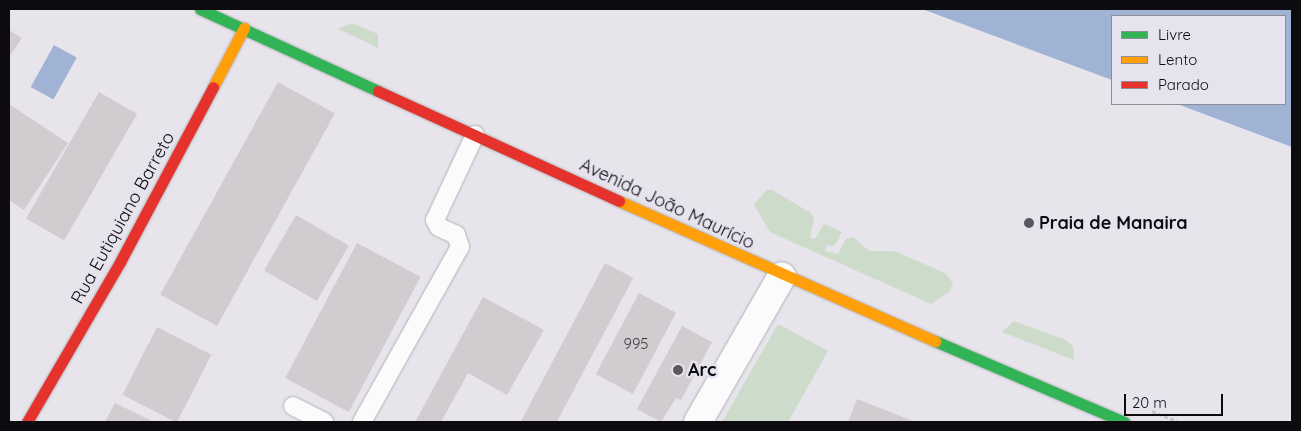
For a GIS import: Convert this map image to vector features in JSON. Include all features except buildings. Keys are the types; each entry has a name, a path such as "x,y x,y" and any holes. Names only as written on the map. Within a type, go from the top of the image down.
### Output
{"main road":[{"name":"Avenida João Maurício","path":"200,9 782,276 1124,422"},
{"name":"Rua Eutiquiano Barreto","path":"27,422 120,262 244,28"}],"street":[{"path":"698,422 782,276"}],"lane":[{"path":"362,422 460,247 456,235 439,227 435,220 475,135"},
{"path":"293,406 324,422"}],"green space":[{"path":"352,23 378,34 378,48 338,29"},
{"path":"766,190 772,190 811,213 814,219 810,238 815,239 824,224 842,232 834,246 827,245 825,251 838,254 846,239 853,237 869,251 894,251 945,273 953,283 950,291 931,304 770,232 754,205"},
{"path":"1014,321 1066,340 1073,346 1074,360 1002,332"},
{"path":"778,324 828,351 788,422 722,422"}],"water":[{"path":"922,9 1292,9 1292,147 1180,105 1286,105 1286,15 1111,15 1111,80"},
{"path":"54,45 77,58 53,100 31,87"}],"traffic: fast":[{"path":"200,9 378,91"},
{"path":"935,341 1124,422"}],"traffic: slow":[{"path":"213,87 244,28"},
{"path":"619,201 935,341"}],"traffic: jam":[{"path":"27,422 120,262 213,87"},
{"path":"378,91 619,201"}],"place":[{"name":"Praia de Manaira","path":"1029,223"},
{"name":"Arc","path":"678,370"}]}
